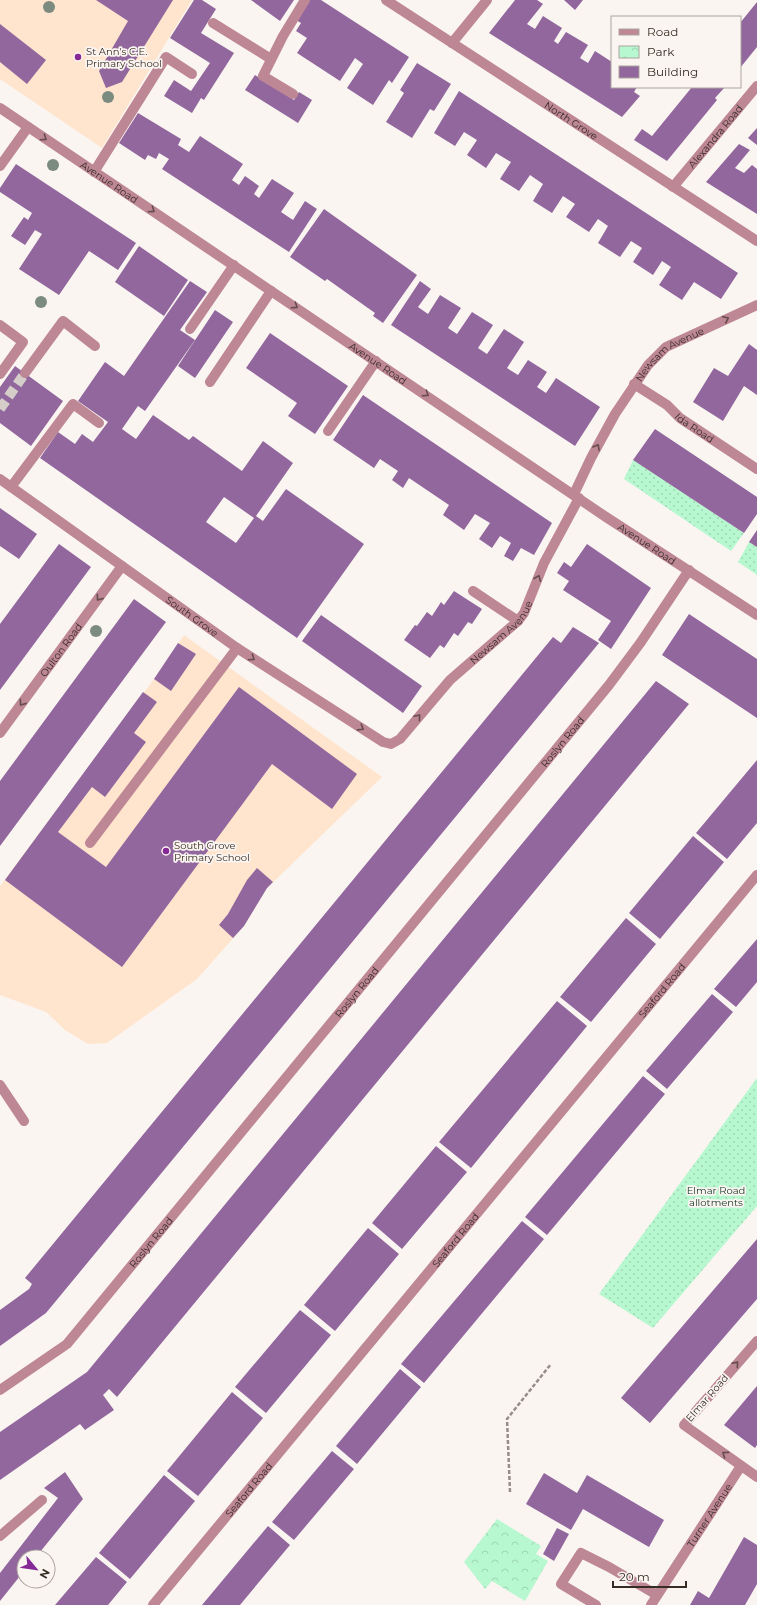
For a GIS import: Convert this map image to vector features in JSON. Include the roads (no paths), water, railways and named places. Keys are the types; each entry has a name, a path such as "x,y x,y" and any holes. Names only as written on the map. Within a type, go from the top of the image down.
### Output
{"street":[{"path":"292,94 263,76 271,59 305,0"},
{"name":"North Grove","path":"386,0 757,241"},
{"path":"452,43 487,0"},
{"path":"213,23 271,59"},
{"path":"94,172 166,57 192,74"},
{"name":"Alexandra Road","path":"674,187 757,86"},
{"name":"Avenue Road","path":"0,108 576,496 757,615"},
{"path":"0,166 28,126"},
{"path":"190,329 234,265"},
{"path":"210,382 271,291"},
{"name":"Newsam Avenue","path":"391,744 400,739 450,680 518,621 524,613 544,563 576,496 591,458 615,414 648,365 666,347 757,305"},
{"path":"25,373 63,321 95,346"},
{"path":"0,325 23,342 0,374"},
{"path":"328,431 376,361"},
{"name":"Ida Road","path":"634,384 667,405 680,418 757,469"},
{"path":"11,487 73,404 99,423"},
{"name":"South Grove","path":"0,479 237,648 383,742 391,744"},
{"name":"Oulton Road","path":"0,733 122,566"},
{"name":"Roslyn Road","path":"0,1390 67,1344 609,685 641,642 689,570"},
{"path":"473,591 518,621"},
{"path":"90,844 237,648"},
{"name":"Seaford Road","path":"154,1605 757,875"},
{"path":"0,1085 24,1121"},
{"name":"Elmar Road","path":"757,1341 684,1425 757,1477"},
{"name":"Turner Avenue","path":"651,1605 741,1466"},
{"path":"0,1536 42,1500"},
{"path":"596,1605 561,1584 581,1553 609,1567 657,1595"}],"tunnel":[{"path":"0,409 25,373"}],"place":[{"name":"St Ann's C.E. Primary School","path":"78,57"},
{"name":"South Grove Primary School","path":"166,851"}],"park label":[{"name":"Elmar Road allotments","path":"716,1196"}]}
